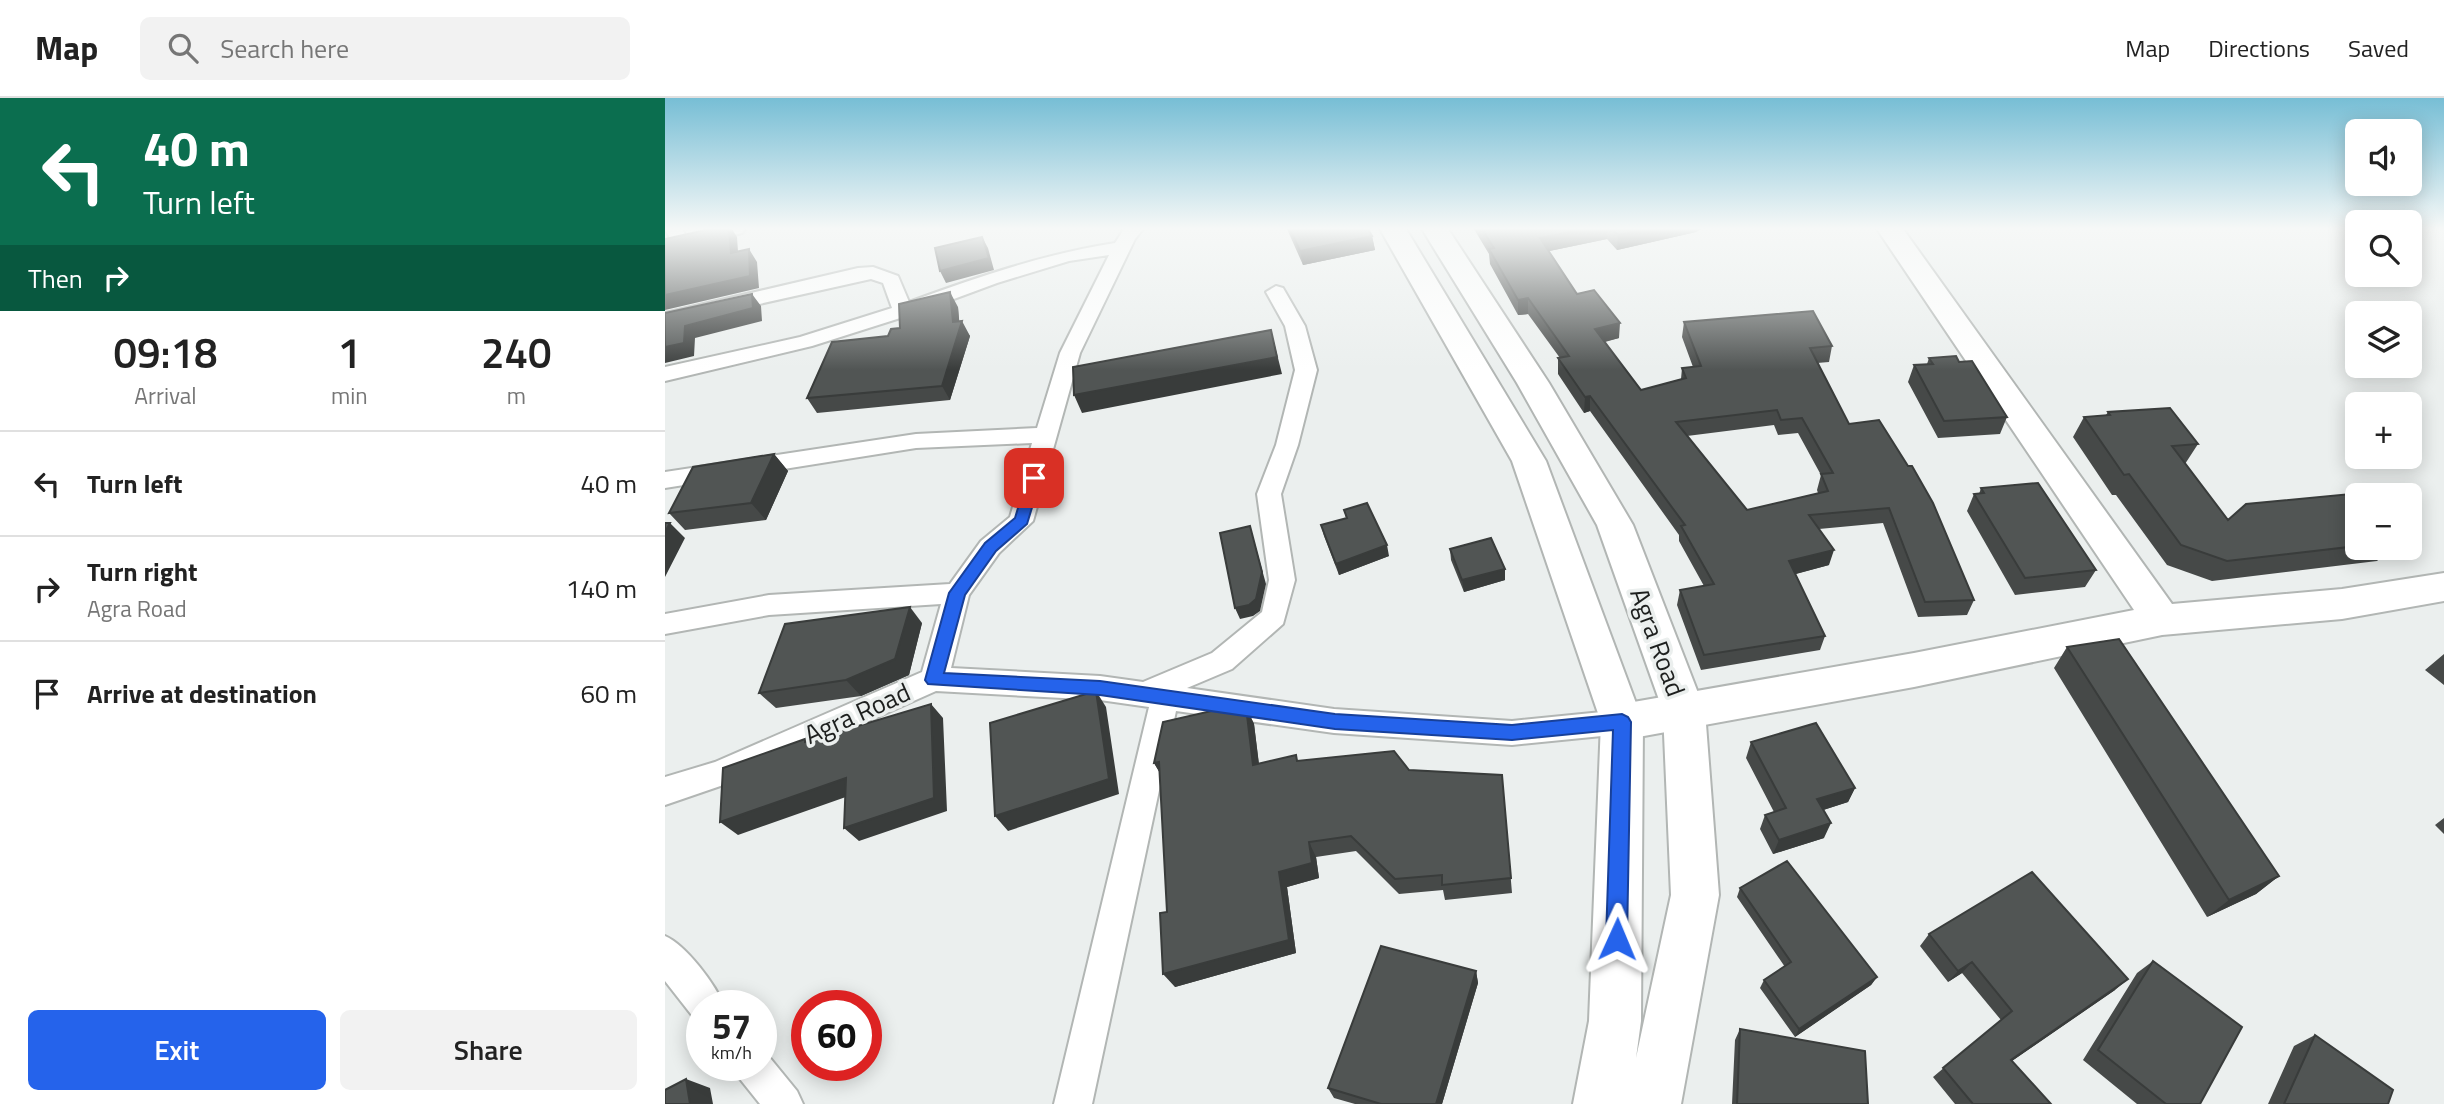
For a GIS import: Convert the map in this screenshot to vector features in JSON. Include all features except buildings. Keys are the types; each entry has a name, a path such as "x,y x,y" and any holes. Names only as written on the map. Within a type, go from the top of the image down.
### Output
{"main road":[{"path":"1421,276 1529,461 1622,722 1615,1021 1601,1104"},
{"name":"Agra Road","path":"1465,276 1533,383 1615,525 1684,711 1695,895 1653,1104"},
{"path":"1923,276 2162,620"},
{"path":"1622,722 1914,670 2162,620 2342,604 2444,587"}],"street":[{"path":"665,319 850,276"},
{"path":"881,276 891,280 906,310"},
{"path":"665,373 805,342 1000,276"},
{"name":"Agra Road","path":"665,790 721,773 934,680 957,593 991,547 1021,520 1070,353 1109,276"},
{"path":"1154,696 1222,661 1275,617 1282,580 1269,494 1287,445 1305,370 1295,326 1276,292"},
{"path":"665,480 916,441 1046,435"},
{"path":"665,624 768,606 957,593"},
{"path":"934,680 1100,688 1335,721 1512,733 1622,722"},
{"path":"1073,1104 1154,696"},
{"path":"665,953 694,990"},
{"path":"765,1081 784,1104"}],"route":[{"path":"1034,478 1021,520 991,547 957,593 934,680 1100,688 1335,721 1512,733 1622,722 1617,939"}]}
